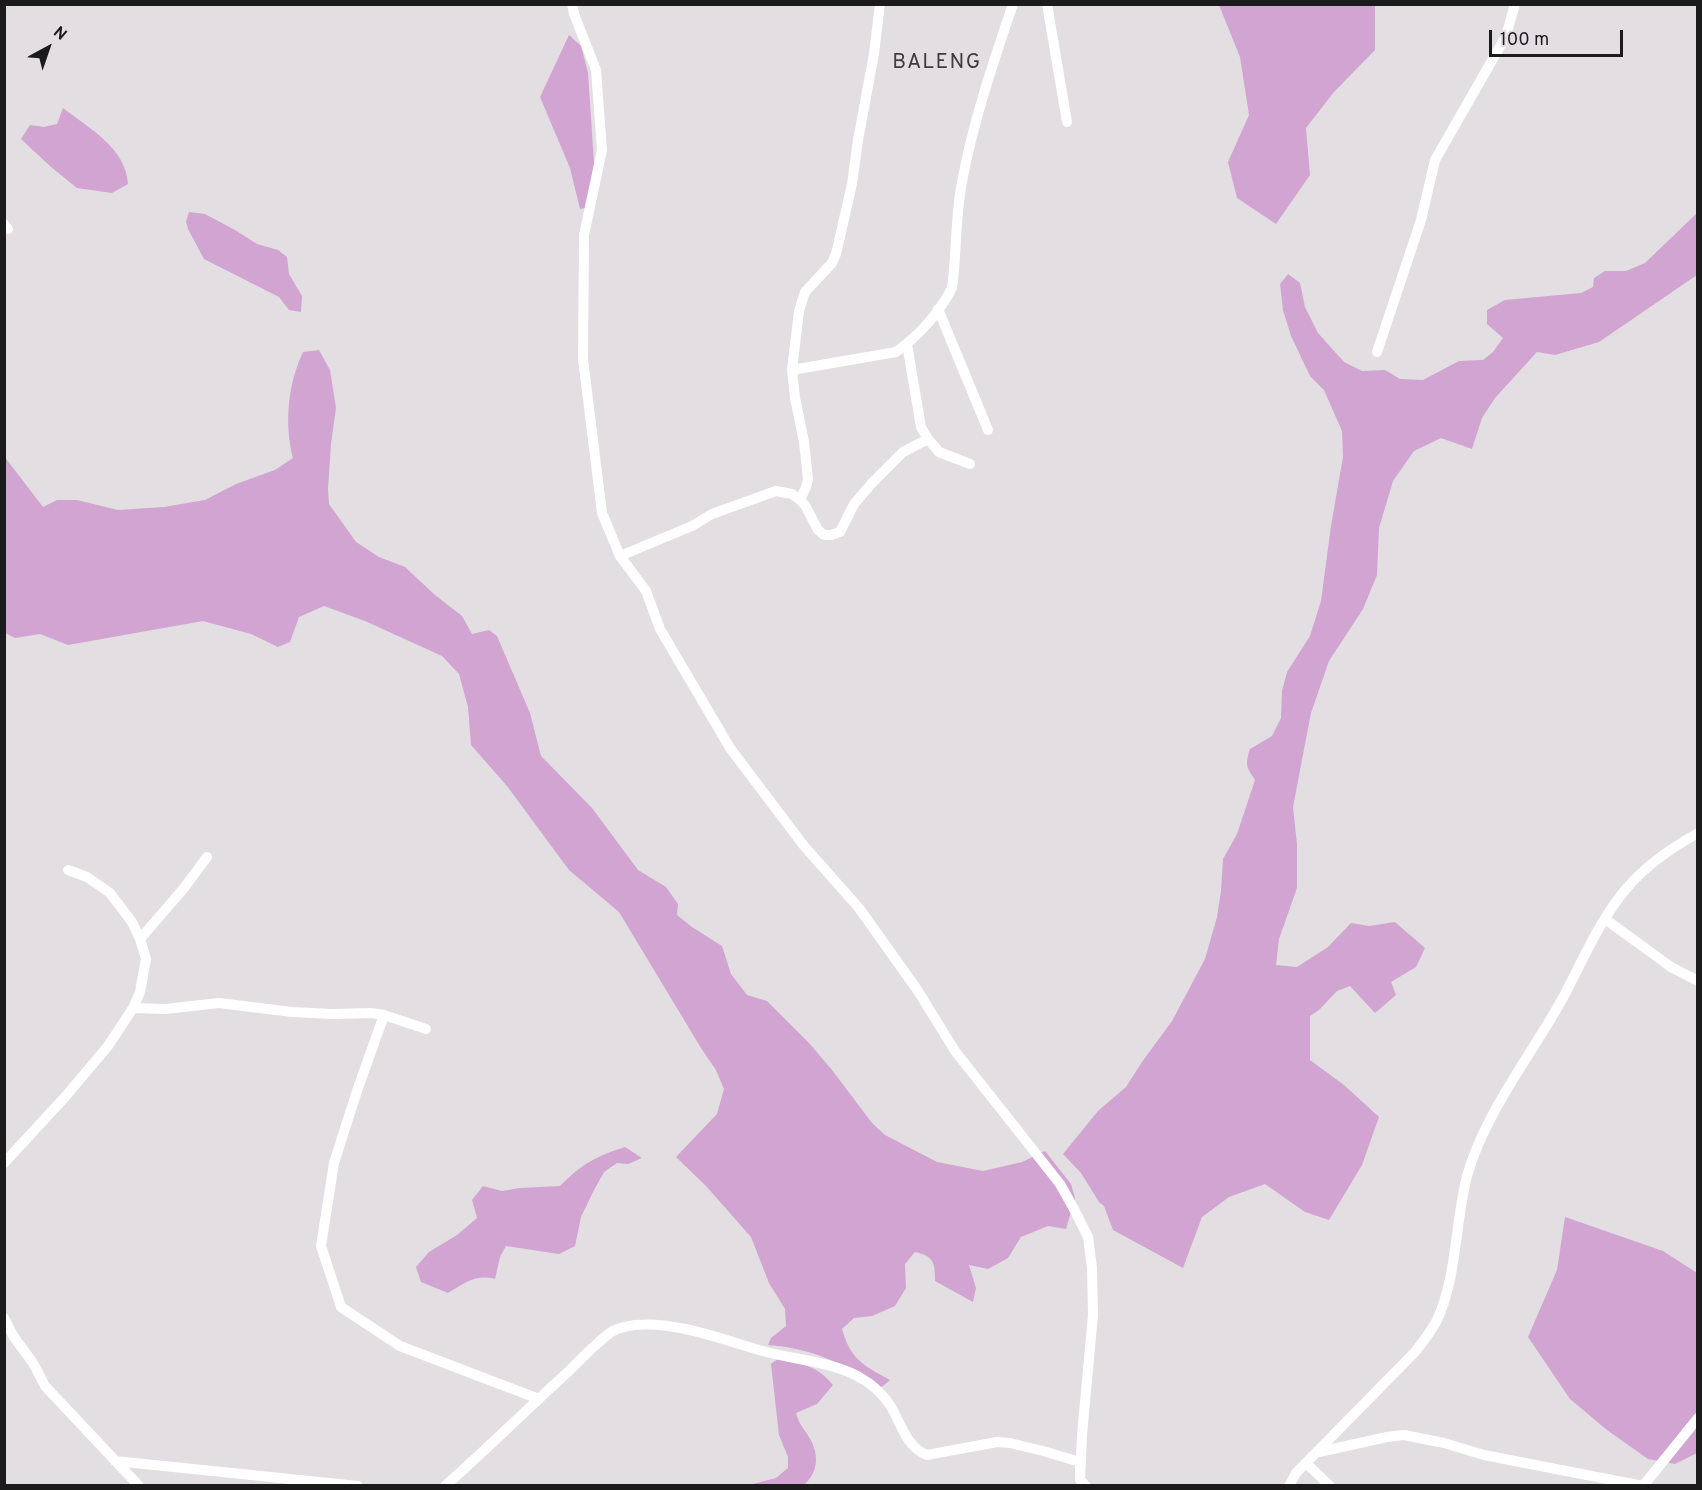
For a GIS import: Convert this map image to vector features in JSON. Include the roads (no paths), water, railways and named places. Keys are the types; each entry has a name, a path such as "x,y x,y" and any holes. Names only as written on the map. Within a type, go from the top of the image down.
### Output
{"street":[{"path":"572,4 596,70 602,150 584,235 583,359 602,513 620,556 646,591 660,629 730,748 804,846 859,908 918,991 955,1051 1060,1184 1088,1237 1092,1268 1093,1315 1082,1435 1083,1483"},
{"path":"800,500 808,479 792,370 799,311 805,292 832,262 836,254 852,184 880,4"},
{"path":"792,370 896,352 907,344 946,300 952,288 961,184 972,133 1013,4"},
{"path":"1047,4 1067,122"},
{"path":"1377,352 1421,220 1435,160 1506,36 1515,4"},
{"path":"938,309 988,430"},
{"path":"907,344 921,427 939,452 970,464"},
{"path":"620,556 692,526 712,514 776,491 792,494 800,500 818,530 824,535 840,532 854,504 873,482 903,452 928,439"},
{"path":"1289,1485 1296,1473 1429,1335 1446,1294 1467,1176 1479,1141 1560,1004 1615,902 1639,875 1660,857 1698,833"},
{"path":"140,939 184,888 207,857"},
{"path":"4,1162 64,1098 108,1046 141,992 146,959 132,922 110,893 87,878 68,870"},
{"path":"1605,919 1671,967 1698,981"},
{"path":"133,1008 165,1009 219,1003 292,1012 332,1014 358,1012 384,1015 426,1029"},
{"path":"384,1015 334,1162 321,1246 341,1307 400,1346 539,1399"},
{"path":"4,1318 9,1336 33,1364 45,1386 140,1485"},
{"path":"445,1485 612,1332 634,1325 661,1325 723,1338 779,1356 802,1358 825,1364 865,1380 889,1403 910,1444 919,1452 927,1455 984,1443 1010,1443 1080,1462 1083,1483"},
{"path":"1318,1452 1404,1435 1444,1443 1484,1455 1643,1485 1698,1418"},
{"path":"115,1461 358,1485"},
{"path":"1306,1463 1330,1485"}],"district":[{"name":"BALENG","path":"937,64"}]}
